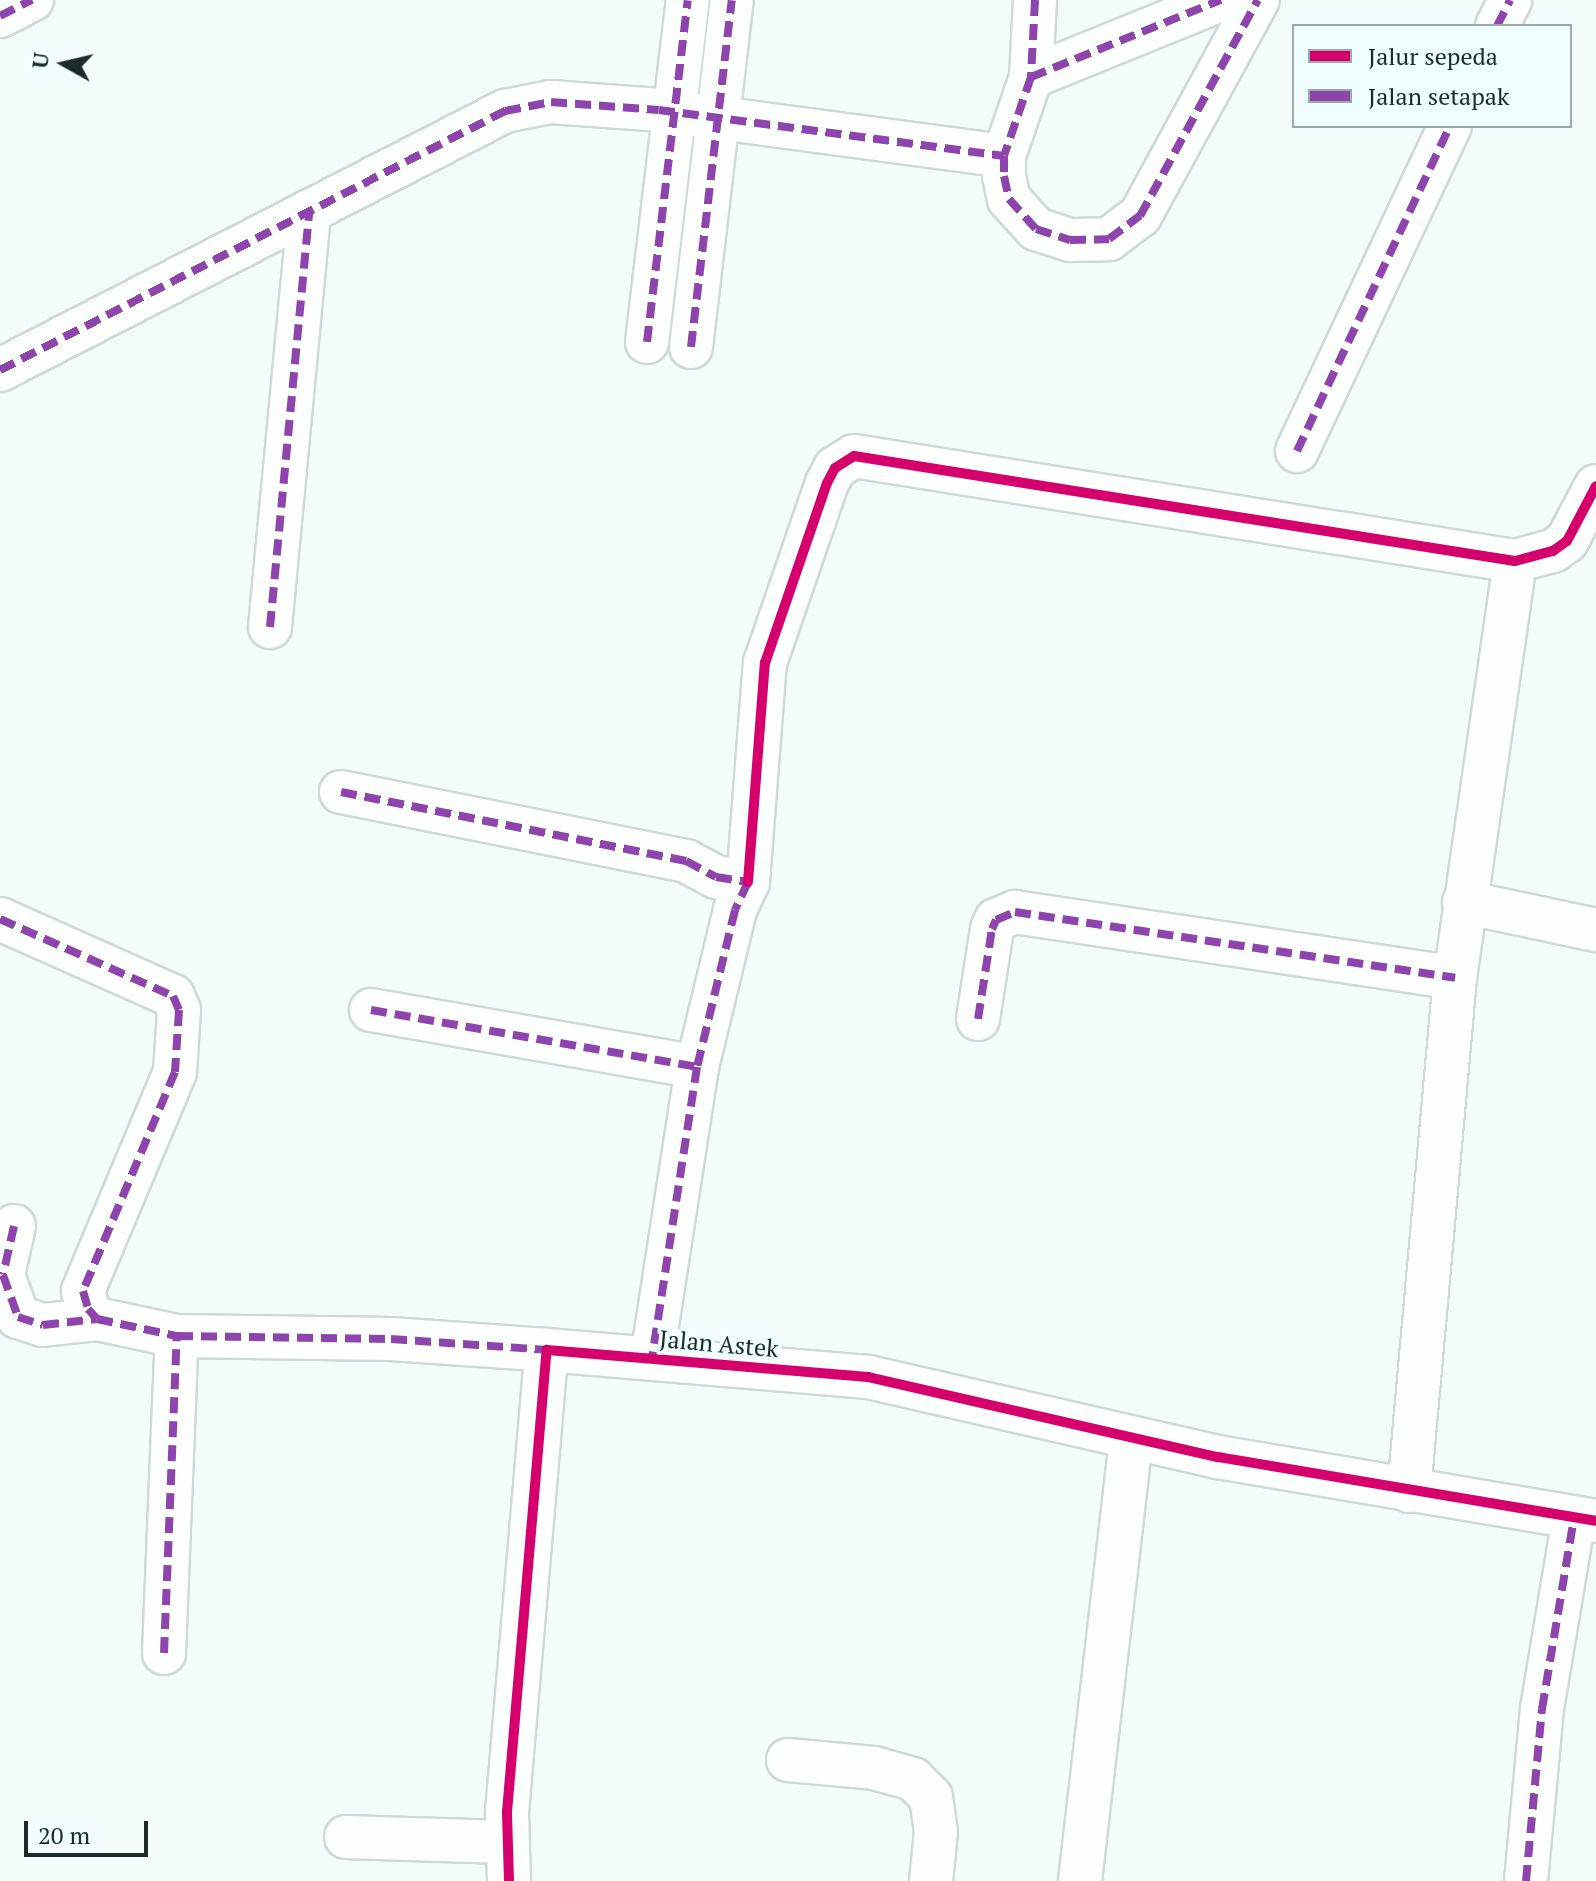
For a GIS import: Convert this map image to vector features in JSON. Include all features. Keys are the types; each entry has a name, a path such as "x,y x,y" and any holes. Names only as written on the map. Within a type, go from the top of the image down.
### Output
{"street":[{"path":"0,16 32,0"},
{"path":"647,342 688,0"},
{"path":"691,347 732,0"},
{"path":"1035,0 1031,77 1004,156 1009,199 1036,229 1070,240 1109,239 1140,216 1258,0"},
{"path":"1031,77 1221,0"},
{"path":"1498,24 1510,0"},
{"path":"0,370 505,111 551,102 675,112 1004,156"},
{"path":"1297,451 1449,128"},
{"path":"270,627 309,211"},
{"path":"652,1358 697,1067 735,910 748,882 765,663 827,483 835,468 854,456 1515,561 1553,551 1567,541 1596,486"},
{"path":"1409,1491 1455,978 1515,561"},
{"path":"341,792 686,861 716,877 748,882"},
{"path":"1464,902 1596,930"},
{"path":"978,1019 992,929 996,920 1015,912 1455,978"},
{"path":"0,919 173,996 179,1010 175,1072 83,1291 88,1309 97,1319"},
{"path":"371,1010 697,1067"},
{"name":"Jalan Astek","path":"14,1226 3,1275 18,1317 43,1325 97,1319 177,1336 391,1339 868,1377 1131,1439 1585,1520"},
{"path":"164,1653 177,1336"},
{"path":"346,1837 507,1861 547,1350"},
{"path":"1080,1881 1131,1439"},
{"path":"1526,1881 1542,1709 1585,1520"},
{"path":"788,1760 874,1768 913,1779 931,1797 936,1832 931,1881"}],"marked path":[{"path":"0,16 32,0"},
{"path":"647,342 688,0"},
{"path":"691,347 732,0"},
{"path":"1035,0 1031,77 1004,156 1004,176 1009,199 1036,229 1070,240 1109,239 1140,216 1258,0"},
{"path":"1031,77 1221,0"},
{"path":"1498,24 1510,0"},
{"path":"0,370 505,111 551,102 659,110 1004,156"},
{"path":"1297,451 1449,128"},
{"path":"270,627 309,211"},
{"path":"341,792 686,861 716,877 748,882 735,910 697,1067 652,1358"},
{"path":"978,1019 992,929 996,920 1015,912 1455,978"},
{"path":"0,919 173,996 179,1010 175,1072 83,1291 88,1309 97,1319 177,1336 391,1339 547,1350"},
{"path":"371,1010 697,1067"},
{"path":"14,1226 3,1275 18,1317 43,1325 97,1319"},
{"path":"164,1653 177,1336"},
{"path":"1526,1881 1542,1709 1574,1518"}],"cycle path":[{"path":"748,882 765,663 827,483 835,468 854,456 1515,561 1553,551 1567,541 1596,486"},
{"path":"509,1881 507,1812 547,1350 868,1377 1218,1457 1596,1521"}]}
